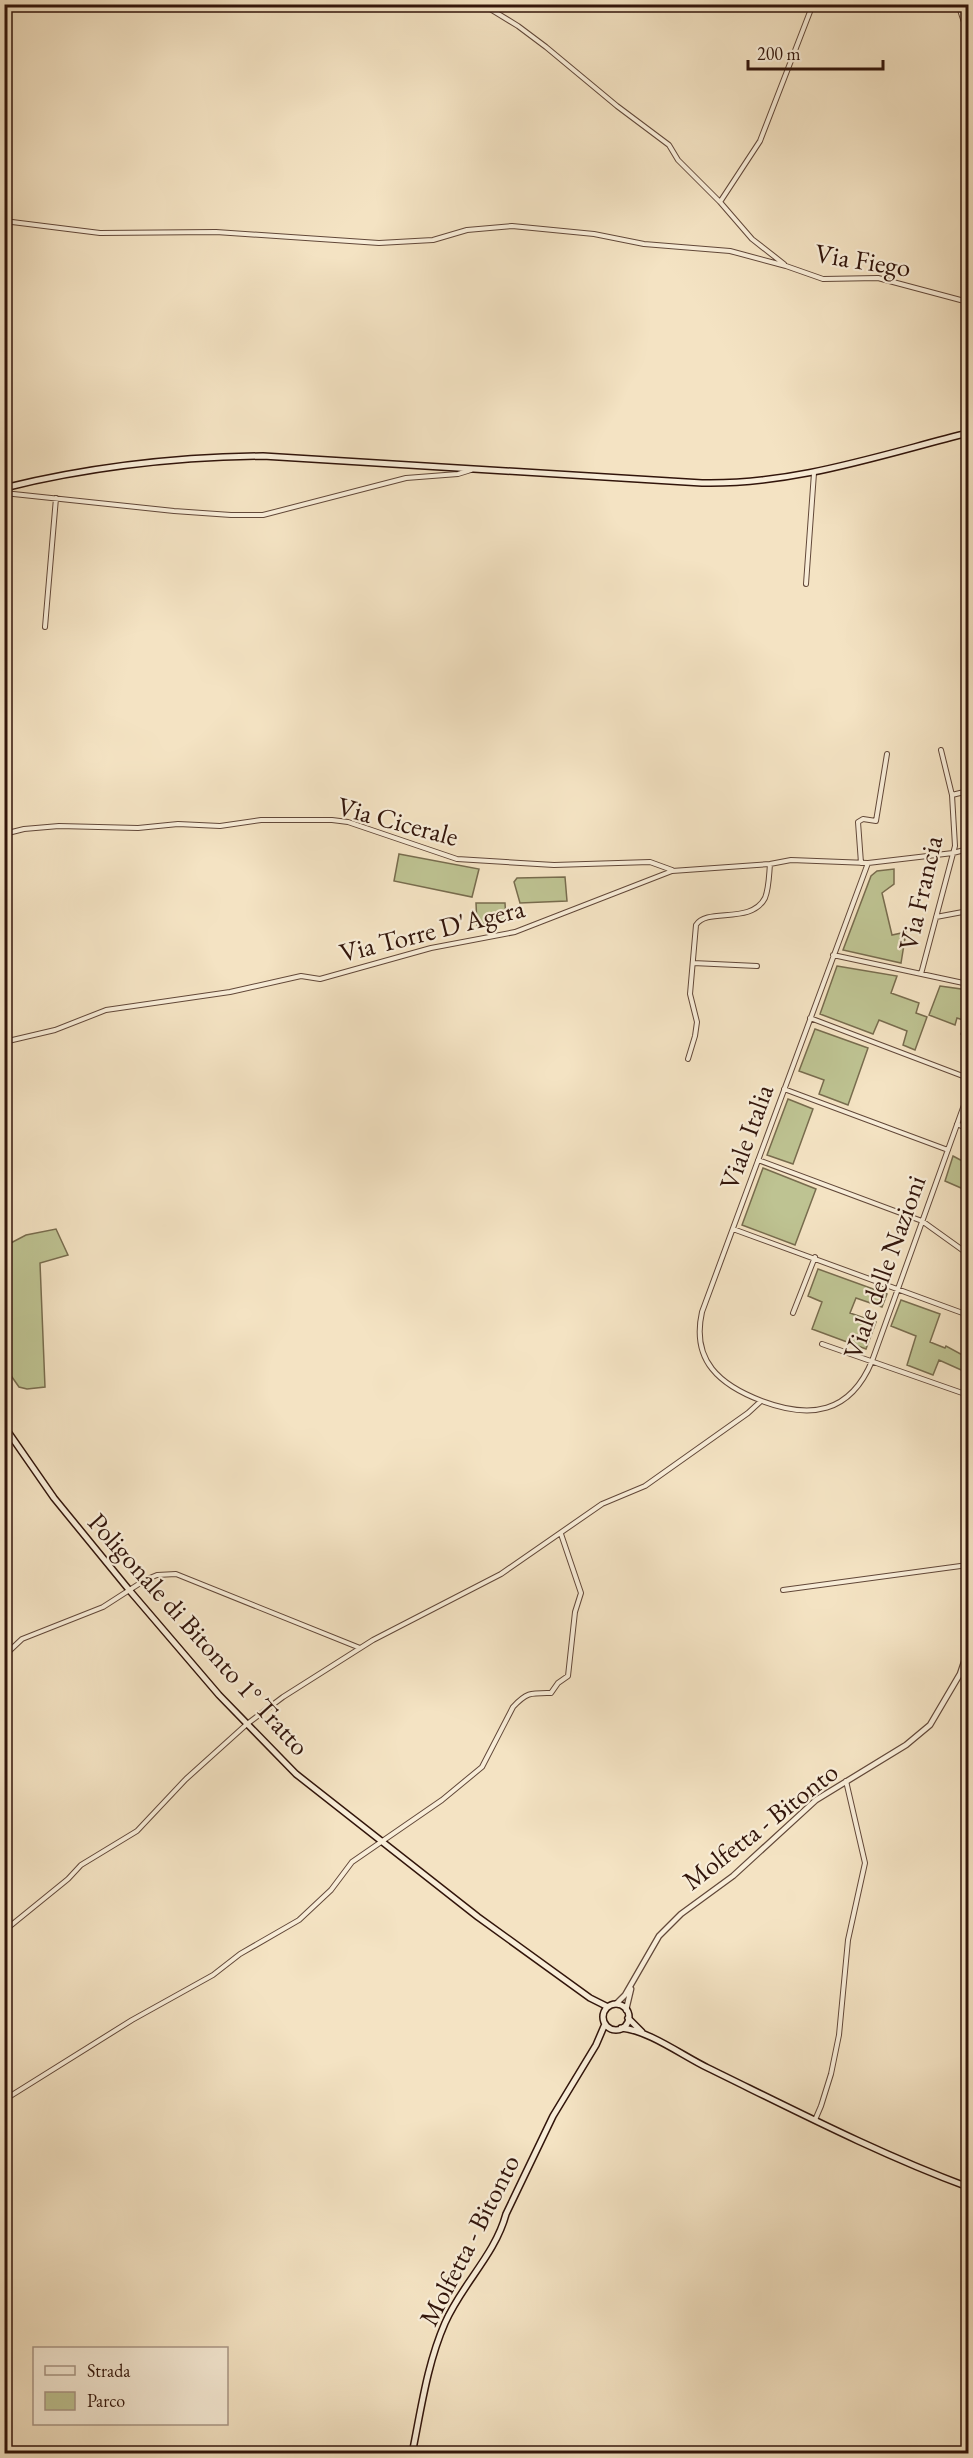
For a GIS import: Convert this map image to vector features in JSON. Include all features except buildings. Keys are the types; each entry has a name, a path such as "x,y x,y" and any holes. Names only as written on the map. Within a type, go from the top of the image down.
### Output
{"main road":[{"path":"4,488 99,469 214,458 295,458 726,484 814,473 969,433"},
{"name":"Poligonale di Bitonto 1° Tratto","path":"4,1426 54,1498 130,1591 247,1724 296,1774 478,1917 590,1998"},
{"path":"590,1998 608,2007"},
{"path":"590,1998 603,2014 605,2024 614,2030"},
{"path":"603,2014 608,2007 616,2004 626,2010 628,2018 645,2035"},
{"path":"621,2028 628,2018"},
{"name":"Molfetta - Bitonto","path":"412,2454 431,2362 445,2323 458,2298 488,2255 501,2231 506,2214 553,2116 596,2045 605,2024"},
{"path":"596,2045 614,2030 621,2028 645,2035 814,2120 969,2187"}],"street":[{"path":"482,4 518,26 617,106 669,144 678,160 720,202 752,239 786,266"},
{"path":"720,202 760,141 813,4"},
{"path":"958,4 969,34"},
{"path":"4,113 6,103"},
{"path":"4,221 100,233 216,232 390,243 433,240 467,230 512,226 594,234 644,244 729,251 786,266"},
{"name":"Via Fiego","path":"786,266 823,279 878,278 969,302"},
{"path":"4,493 208,514 263,515 406,478 458,474 474,469"},
{"path":"806,584 814,473"},
{"path":"45,627 56,498"},
{"name":"Via Francia","path":"921,974 956,838 952,795 941,750"},
{"path":"861,863 858,822 863,819 876,821 887,754"},
{"path":"952,795 969,791"},
{"name":"Via Cicerale","path":"4,834 24,829 59,826 138,828 178,824 220,826 261,820 332,819 348,822 457,859 555,865 650,862 672,871"},
{"name":"Via Torre D'Agera","path":"4,1042 55,1030 106,1010 230,992 302,976 320,979 431,948 515,932 672,871 770,864 791,860 868,863 969,849"},
{"name":"Viale Italia","path":"761,1401 735,1390 716,1375 705,1358 701,1340 702,1311 868,863"},
{"path":"688,1059 697,1023 690,994 696,925 699,921 740,914 758,906 767,890 770,864"},
{"path":"936,917 969,911"},
{"path":"833,955 969,984"},
{"path":"693,963 757,966"},
{"path":"810,1018 969,1078"},
{"path":"784,1089 948,1150"},
{"name":"Viale delle Nazioni","path":"761,1401 789,1410 822,1410 841,1401 856,1389 872,1361 969,1094"},
{"path":"957,1124 969,1129"},
{"path":"758,1160 922,1221 969,1254"},
{"path":"732,1229 969,1315"},
{"path":"793,1313 814,1257"},
{"path":"822,1344 968,1395"},
{"path":"4,1931 68,1879 81,1865 137,1831 186,1779 247,1724 283,1697 360,1648 447,1600 501,1574 602,1504 645,1486 748,1413 761,1401"},
{"path":"4,2100 132,2020 213,1975 240,1954 299,1920 331,1890 352,1862 476,1774 482,1767 513,1707 530,1693 551,1693 558,1683 568,1676 575,1612 581,1593 561,1534"},
{"path":"783,1590 969,1566"},
{"path":"4,1656 22,1639 103,1607 151,1578 176,1574 360,1648"},
{"name":"Molfetta - Bitonto","path":"616,2004 622,2000 654,1944 669,1925 738,1871 816,1800 906,1745 930,1725 966,1660 969,1650"},
{"path":"966,1660 969,1673"},
{"path":"814,2120 822,2106 839,2035 848,1940 865,1863 846,1781"},
{"name":"Molfetta - Bitonto","path":"626,2010 634,1981"},
{"path":"4,2145 7,2155 4,2159"}],"green space":[{"path":"399,854 479,869 472,897 394,881"},
{"path":"894,869 894,884 882,893 892,935 906,932 901,963 843,950 871,876 877,871"},
{"path":"565,877 567,901 520,903 514,882 517,878"},
{"path":"476,903 505,903 506,920 477,925"},
{"path":"837,966 897,976 891,993 919,1003 916,1013 927,1017 915,1050 903,1045 907,1031 879,1020 873,1034 820,1014"},
{"path":"940,986 968,990 966,1003 968,1005 968,1037 961,1034 966,1021 957,1018 955,1025 929,1015"},
{"path":"815,1029 868,1048 848,1105 819,1094 824,1080 799,1071"},
{"path":"788,1099 813,1109 793,1164 767,1155"},
{"path":"953,1156 968,1164 968,1191 945,1181"},
{"path":"763,1168 816,1189 795,1245 742,1225"},
{"path":"56,1229 68,1255 40,1263 45,1387 27,1389 19,1387 5,1367 5,1246 26,1235"},
{"path":"818,1269 887,1294 882,1307 856,1298 850,1313 876,1322 866,1349 812,1329 822,1302 808,1296"},
{"path":"901,1300 940,1314 930,1342 945,1348 946,1346 968,1358 968,1373 939,1360 933,1375 907,1365 916,1336 891,1326"}],"railway":[{"path":"964,4 968,18"}]}
